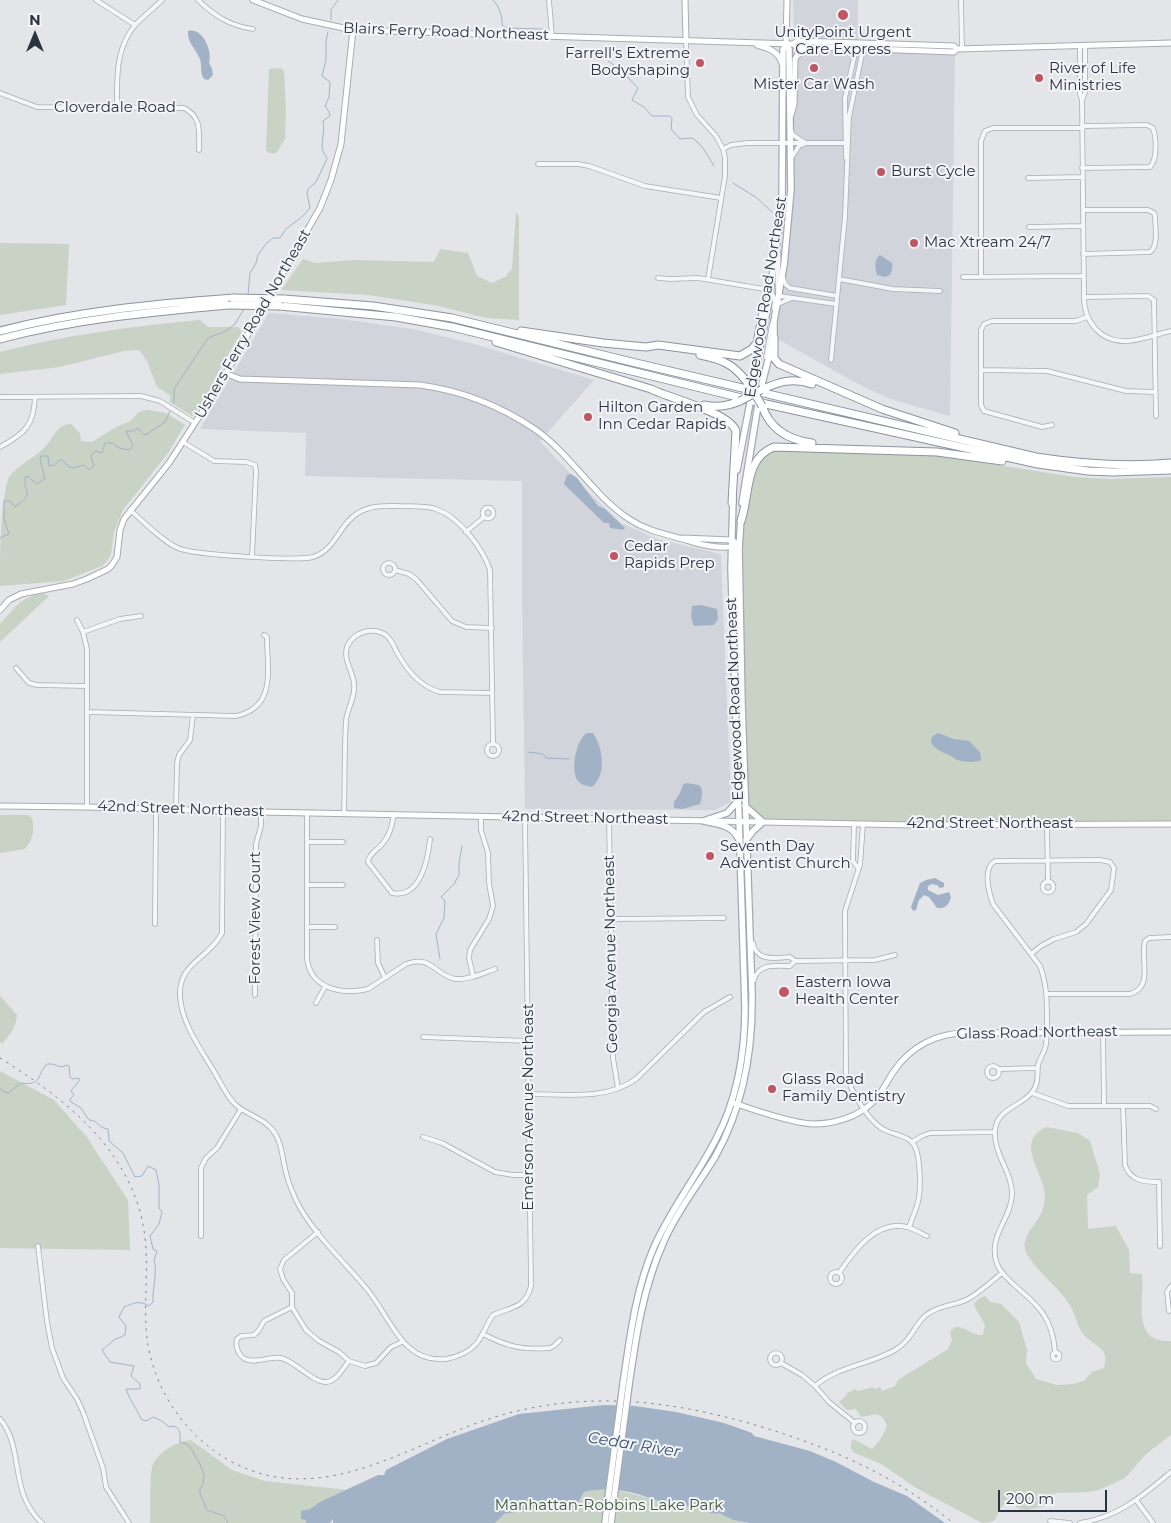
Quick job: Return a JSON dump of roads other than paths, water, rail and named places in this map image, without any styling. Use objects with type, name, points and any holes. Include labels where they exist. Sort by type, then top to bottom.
[{"type":"highway","points":[[0,331],[93,311],[150,304],[232,298],[373,306],[575,340],[646,347],[717,358],[733,366],[743,376],[758,394],[766,416],[775,428],[788,437],[813,443],[885,450]]},
{"type":"highway","points":[[646,347],[658,345],[682,347],[740,356],[752,349],[757,343],[763,312],[768,300]]},
{"type":"highway","points":[[0,339],[94,319],[228,305],[282,302],[421,321],[766,404],[1014,459],[1064,468],[1114,472]]},
{"type":"highway","points":[[452,318],[645,365],[1001,448],[1065,461],[1132,465],[1171,463]]},
{"type":"highway","points":[[421,321],[708,406],[721,406],[740,401],[784,381],[798,380],[846,395]]},
{"type":"highway","points":[[774,337],[774,358],[779,364],[893,414],[1001,448]]},
{"type":"highway","points":[[651,388],[664,396],[718,414],[735,427],[732,503]]},
{"type":"highway","points":[[740,521],[745,508],[751,472],[755,462],[765,450],[774,446],[937,452],[984,457],[1061,471],[1171,470]]},
{"type":"main road","name":"Edgewood Road Northeast","points":[[626,1384],[642,1306],[654,1266],[665,1239],[722,1143],[750,1054],[752,1034],[751,935],[746,840],[739,799],[735,545],[758,394],[768,300],[777,246],[782,197],[783,50],[790,44]]},
{"type":"main road","name":"Edgewood Road Northeast","points":[[626,1384],[634,1312],[647,1264],[665,1223],[716,1139],[735,1103],[745,1031],[740,845],[745,806],[741,630],[735,545],[731,540],[732,503],[738,462],[766,372],[774,337],[774,321],[782,276],[791,189],[790,44]]},
{"type":"main road","points":[[704,821],[727,814],[739,799]]},
{"type":"main road","points":[[745,806],[763,822],[746,840]]},
{"type":"main road","points":[[704,821],[726,826],[732,830],[740,845]]},
{"type":"main road","points":[[689,1198],[687,1194],[692,1180]]},
{"type":"main road","points":[[606,1523],[626,1384]]},
{"type":"main road","points":[[611,1498],[611,1523]]},
{"type":"street","points":[[96,0],[135,25]]},
{"type":"street","points":[[117,107],[118,65],[123,45],[135,25],[162,0]]},
{"type":"street","points":[[198,0],[223,20],[253,29]]},
{"type":"street","name":"Blairs Ferry Road Northeast","points":[[253,0],[302,19],[353,30],[746,42],[790,44],[797,47],[954,52],[959,49],[1171,43]]},
{"type":"street","points":[[550,0],[552,36]]},
{"type":"street","points":[[686,0],[688,97],[696,115],[716,136],[723,149],[726,166],[708,279]]},
{"type":"street","points":[[787,0],[790,44]]},
{"type":"street","points":[[959,49],[961,0]]},
{"type":"street","name":"Ushers Ferry Road Northeast","points":[[0,610],[9,600],[21,594],[74,584],[88,579],[108,569],[117,557],[122,524],[130,510],[169,463],[227,374],[327,192],[341,144],[353,30]]},
{"type":"street","name":"Blairs Ferry Road Northeast","points":[[790,44],[797,41],[954,46],[959,49]]},
{"type":"street","points":[[746,42],[778,54],[782,63],[783,79]]},
{"type":"street","points":[[790,121],[794,104],[795,59],[802,51],[818,47]]},
{"type":"street","points":[[1082,47],[1085,93],[1082,100],[1083,276],[1087,317],[1099,332],[1116,340],[1132,341],[1171,331]]},
{"type":"street","points":[[831,360],[845,217],[845,98],[856,48]]},
{"type":"street","points":[[846,143],[849,117],[863,49]]},
{"type":"street","name":"Cloverdale Road","points":[[0,93],[37,107],[179,107],[189,111],[199,124],[199,150]]},
{"type":"street","points":[[981,277],[981,141],[985,131],[993,128],[1082,128],[1085,126],[1150,126],[1154,130],[1154,160],[1150,167],[1082,168]]},
{"type":"street","points":[[791,131],[793,135],[806,143]]},
{"type":"street","points":[[723,149],[731,145],[748,143],[846,143]]},
{"type":"street","points":[[791,159],[799,146],[806,143]]},
{"type":"street","points":[[538,164],[578,164],[589,166],[645,186],[721,198]]},
{"type":"street","points":[[1028,178],[1082,177]]},
{"type":"street","points":[[1083,210],[1151,211],[1155,216],[1154,248],[1147,254],[1083,254]]},
{"type":"street","points":[[1029,227],[1083,226]]},
{"type":"street","points":[[777,246],[780,263],[777,284],[779,296],[836,304]]},
{"type":"street","points":[[782,276],[786,285],[790,288],[837,296]]},
{"type":"street","points":[[963,277],[1083,276]]},
{"type":"street","points":[[658,278],[693,277],[770,290],[775,300],[765,362],[766,372]]},
{"type":"street","points":[[839,279],[893,290],[940,290]]},
{"type":"street","points":[[1084,297],[1148,296],[1155,302],[1156,416]]},
{"type":"street","points":[[778,304],[792,298]]},
{"type":"street","points":[[1052,425],[1042,427],[984,411],[981,404],[980,333],[984,324],[992,321],[1076,321],[1087,317]]},
{"type":"street","points":[[981,370],[1046,371],[1126,391],[1155,392]]},
{"type":"street","points":[[227,374],[240,379],[415,384],[436,387],[478,399],[507,412],[537,431],[570,461],[610,504],[630,520],[656,532],[695,543],[735,545]]},
{"type":"street","points":[[0,397],[141,396],[168,405],[195,423]]},
{"type":"street","points":[[0,447],[24,432],[33,416],[35,397]]},
{"type":"street","points":[[183,442],[214,460],[255,464],[252,557]]},
{"type":"street","points":[[130,510],[177,548],[195,552],[252,557],[296,558],[310,558],[319,555],[333,543],[344,524],[369,508],[379,506],[435,509],[450,516],[482,552],[490,570],[493,744]]},
{"type":"street","points":[[466,532],[484,517]]},
{"type":"street","points":[[679,538],[731,540]]},
{"type":"street","points":[[395,570],[416,579],[452,621],[466,627],[492,628]]},
{"type":"street","points":[[83,632],[120,619],[141,616]]},
{"type":"street","points":[[77,620],[83,632],[87,649],[87,807]]},
{"type":"street","points":[[344,813],[346,720],[353,698],[354,684],[346,657],[348,646],[358,634],[376,631],[387,636],[405,665],[431,690],[440,692],[492,693]]},
{"type":"street","points":[[87,712],[216,716],[246,714],[259,705],[264,698],[268,684],[267,637],[264,634]]},
{"type":"street","points":[[16,668],[29,683],[37,685],[87,686]]},
{"type":"street","points":[[176,809],[177,763],[179,755],[190,740],[193,715]]},
{"type":"street","name":"42nd Street Northeast","points":[[0,806],[854,824],[1171,824]]},
{"type":"street","points":[[155,924],[156,808]]},
{"type":"street","points":[[223,810],[222,934],[215,944],[187,969],[181,984],[180,999],[197,1042],[231,1100],[241,1109],[263,1120],[276,1135],[280,1143],[293,1193],[307,1218],[374,1297],[402,1342],[391,1347],[371,1366],[357,1365],[349,1361],[339,1352],[312,1335],[306,1330],[292,1307],[292,1293],[281,1274],[281,1264],[289,1255],[318,1232]]},
{"type":"street","name":"Forest View Court","points":[[255,995],[256,844],[261,826],[261,812]]},
{"type":"street","points":[[307,812],[308,966],[312,976],[324,987],[348,990],[368,989],[406,964],[418,960],[453,978],[459,979],[495,969]]},
{"type":"street","points":[[394,814],[389,834],[382,844],[370,855],[368,862],[392,894],[401,895],[408,892],[422,875],[428,856],[430,839]]},
{"type":"street","points":[[473,976],[469,958],[470,950],[489,919],[493,906],[489,883],[488,853],[481,830],[481,816]]},
{"type":"street","name":"Emerson Avenue Northeast","points":[[402,1342],[410,1350],[422,1356],[436,1359],[454,1357],[470,1350],[483,1334],[493,1316],[519,1305],[529,1294],[531,1286],[525,817]]},
{"type":"street","name":"Georgia Avenue Northeast","points":[[609,818],[612,1058],[618,1088]]},
{"type":"street","points":[[854,824],[853,861],[858,868]]},
{"type":"street","points":[[863,824],[862,857],[845,911],[846,1073],[852,1090],[880,1127],[905,1137],[912,1142],[918,1154],[918,1202],[909,1227]]},
{"type":"street","points":[[1047,824],[1048,882]]},
{"type":"street","points":[[307,842],[343,842]]},
{"type":"street","points":[[1031,954],[1041,946],[1054,939],[1076,932],[1086,924],[1110,890],[1114,868],[1110,862],[995,861],[991,863],[988,870],[991,897],[994,904],[1031,954],[1040,966],[1047,994],[1047,1042],[1038,1068],[1037,1084],[1032,1093],[1006,1111],[996,1125],[994,1132],[996,1145],[1011,1183],[1012,1194],[1011,1203],[995,1244],[997,1264],[1002,1273],[1039,1306],[1044,1313],[1052,1333],[1055,1352]]},
{"type":"street","points":[[307,885],[343,885]]},
{"type":"street","points":[[611,920],[724,918]]},
{"type":"street","points":[[307,928],[335,927]]},
{"type":"street","points":[[751,935],[753,947],[762,956],[790,957],[795,961],[845,962],[875,960],[895,955]]},
{"type":"street","points":[[1047,994],[1130,994],[1137,992],[1144,981],[1145,941],[1149,938],[1171,937]]},
{"type":"street","points":[[377,940],[378,963],[385,978]]},
{"type":"street","points":[[752,993],[754,978],[758,971],[769,966],[790,966],[795,961]]},
{"type":"street","points":[[316,1003],[324,987]]},
{"type":"street","points":[[530,1094],[602,1094],[618,1088],[636,1079],[704,1012],[730,997]]},
{"type":"street","points":[[1103,1032],[1104,1106]]},
{"type":"street","name":"Glass Road Northeast","points":[[735,1103],[811,1124],[836,1121],[865,1109],[879,1095],[894,1071],[907,1056],[923,1044],[936,1038],[957,1033],[1171,1032]]},
{"type":"street","points":[[422,1037],[528,1041]]},
{"type":"street","points":[[999,1069],[1038,1068]]},
{"type":"street","points":[[1032,1093],[1068,1106],[1150,1106],[1156,1109]]},
{"type":"street","points":[[1124,1106],[1125,1164],[1127,1171],[1144,1182],[1159,1182],[1160,1246]]},
{"type":"street","points":[[201,1236],[201,1168],[241,1109]]},
{"type":"street","points":[[912,1142],[930,1133],[994,1132]]},
{"type":"street","points":[[423,1137],[442,1143],[495,1172],[529,1175]]},
{"type":"street","points":[[839,1273],[858,1247],[870,1236],[882,1229],[896,1226],[909,1227],[927,1236]]},
{"type":"street","points":[[38,1246],[52,1348],[63,1378],[78,1399],[103,1468],[106,1487],[128,1523]]},
{"type":"street","points":[[815,1386],[825,1377],[838,1371],[887,1355],[898,1349],[913,1334],[924,1317],[935,1310],[967,1299],[1002,1273]]},
{"type":"street","points":[[1169,1311],[1167,1292],[1171,1286]]},
{"type":"street","points":[[292,1307],[264,1321],[259,1330],[254,1334],[241,1336],[237,1339],[238,1351],[243,1358],[249,1360],[282,1358],[326,1382],[334,1379],[349,1361]]},
{"type":"street","points":[[483,1334],[500,1343],[516,1347],[550,1348],[560,1340]]},
{"type":"street","points":[[781,1363],[797,1372],[815,1386],[829,1402],[855,1423]]},
{"type":"street","points":[[0,1419],[12,1440],[21,1490],[28,1505],[42,1523]]},
{"type":"street","points":[[1080,1523],[1106,1518],[1119,1512],[1171,1472]]},
{"type":"street","points":[[1136,1500],[1153,1523]]},
{"type":"street","points":[[1050,1521],[1070,1523]]},
{"type":"water","points":[[188,31],[198,33],[206,41],[213,75],[208,80],[204,79],[200,60],[190,42]]},
{"type":"water","points":[[880,255],[892,263],[890,275],[885,277],[876,273],[876,262]]},
{"type":"water","points":[[571,474],[577,478],[598,506],[605,509],[625,528],[623,530],[610,528],[609,523],[604,523],[564,484],[567,475]]},
{"type":"water","points":[[701,605],[717,609],[718,619],[714,625],[695,626],[693,624],[691,616],[692,606]]},
{"type":"water","points":[[587,733],[593,733],[599,746],[602,761],[600,776],[592,787],[579,782],[574,770],[577,748],[583,736]]},
{"type":"water","points":[[938,733],[954,739],[969,741],[980,752],[981,760],[973,762],[960,761],[939,750],[931,742],[933,736]]},
{"type":"water","points":[[686,783],[701,787],[700,804],[682,809],[674,808],[674,802]]},
{"type":"water","points":[[935,878],[944,883],[944,887],[940,888],[932,884],[928,886],[928,890],[938,895],[949,892],[951,897],[948,904],[942,908],[937,908],[929,897],[924,895],[919,900],[916,910],[913,911],[911,907],[920,883]]},
{"type":"water","name":"Cedar River","points":[[604,1405],[635,1406],[676,1412],[724,1423],[752,1433],[754,1436],[810,1451],[907,1496],[945,1523],[750,1523],[733,1520],[719,1513],[715,1514],[674,1503],[671,1505],[639,1494],[607,1489],[584,1492],[578,1503],[566,1502],[504,1514],[495,1523],[333,1523],[333,1519],[330,1523],[306,1523],[306,1520],[301,1519],[301,1511],[310,1509],[320,1502],[378,1475],[384,1475],[386,1470],[447,1439],[519,1414]]},
{"type":"waterway","points":[[331,20],[331,10],[338,0]]},
{"type":"waterway","points":[[493,0],[500,12],[502,25],[507,28],[542,29]]},
{"type":"waterway","points":[[248,296],[250,273],[258,255],[266,244],[273,238],[280,238],[286,229],[310,208],[308,189],[316,182],[327,159],[322,149],[322,144],[323,121],[330,116],[325,106],[329,97],[330,82],[322,76],[326,60],[328,32]]},
{"type":"waterway","points":[[608,61],[621,70],[638,88],[632,100],[644,107],[652,116],[670,116],[672,118],[671,129],[680,139],[693,138],[703,148],[714,166]]},
{"type":"waterway","points":[[733,183],[757,198],[772,212]]},
{"type":"waterway","points":[[174,403],[174,389],[208,338],[226,331],[235,324],[244,309]]},
{"type":"waterway","points":[[0,538],[9,534],[4,519],[4,501],[10,501],[15,507],[25,499],[27,496],[25,477],[27,476],[37,484],[45,479],[41,456],[48,456],[49,466],[54,465],[61,459],[73,468],[84,465],[89,470],[94,466],[92,454],[96,451],[102,453],[105,443],[112,443],[119,448],[130,450],[133,445],[126,431],[134,431],[138,428],[144,435],[147,434],[165,422],[170,411]]},
{"type":"waterway","points":[[528,752],[543,754],[546,758],[569,759]]},
{"type":"waterway","points":[[440,959],[436,934],[444,918],[445,901],[441,897],[454,884],[459,875],[462,846]]},
{"type":"waterway","points":[[0,1088],[8,1093],[21,1083],[28,1084],[36,1081],[47,1064],[61,1067],[69,1066],[70,1077],[72,1079],[79,1078],[79,1081],[71,1091],[74,1095],[70,1099],[71,1102],[81,1108],[89,1120],[108,1129],[109,1141],[123,1153],[135,1177],[142,1176],[148,1166],[156,1170],[159,1185],[159,1208],[162,1212],[159,1224],[150,1236],[153,1249],[157,1251],[154,1261],[153,1302],[149,1306],[134,1303],[124,1307],[119,1317],[126,1326],[125,1335],[114,1340],[102,1350],[110,1362],[134,1366],[131,1376],[140,1384],[140,1389],[126,1389],[141,1419],[146,1421],[153,1417],[169,1427],[174,1426],[178,1429],[180,1432],[180,1442],[189,1445],[204,1475],[200,1494],[207,1510],[224,1516],[228,1523]]},
{"type":"railway","points":[[0,1058],[42,1086],[81,1119],[99,1137],[127,1178],[142,1218],[146,1249],[146,1327],[154,1369],[162,1389],[185,1424],[200,1440],[236,1464],[271,1476],[306,1479],[341,1474],[376,1464],[479,1422],[513,1412],[576,1402],[638,1402],[700,1411],[731,1418],[788,1435],[839,1454],[886,1477],[931,1506],[953,1523]]},
{"type":"place","name":"UnityPoint Urgent Care Express","points":[[843,15]]},
{"type":"place","name":"Farrell's Extreme Bodyshaping","points":[[700,63]]},
{"type":"place","name":"Mister Car Wash","points":[[814,68]]},
{"type":"place","name":"River of Life Ministries","points":[[1039,78]]},
{"type":"place","name":"Burst Cycle","points":[[881,172]]},
{"type":"place","name":"Mac Xtream 24/7","points":[[914,243]]},
{"type":"place","name":"Hilton Garden Inn Cedar Rapids","points":[[588,417]]},
{"type":"place","name":"Cedar Rapids Prep","points":[[614,556]]},
{"type":"place","name":"Seventh Day Adventist Church","points":[[710,856]]},
{"type":"place","name":"Eastern Iowa Health Center","points":[[784,992]]},
{"type":"place","name":"Glass Road Family Dentistry","points":[[772,1089]]},
{"type":"park label","name":"Manhattan-Robbins Lake Park","points":[[609,1506]]}]
